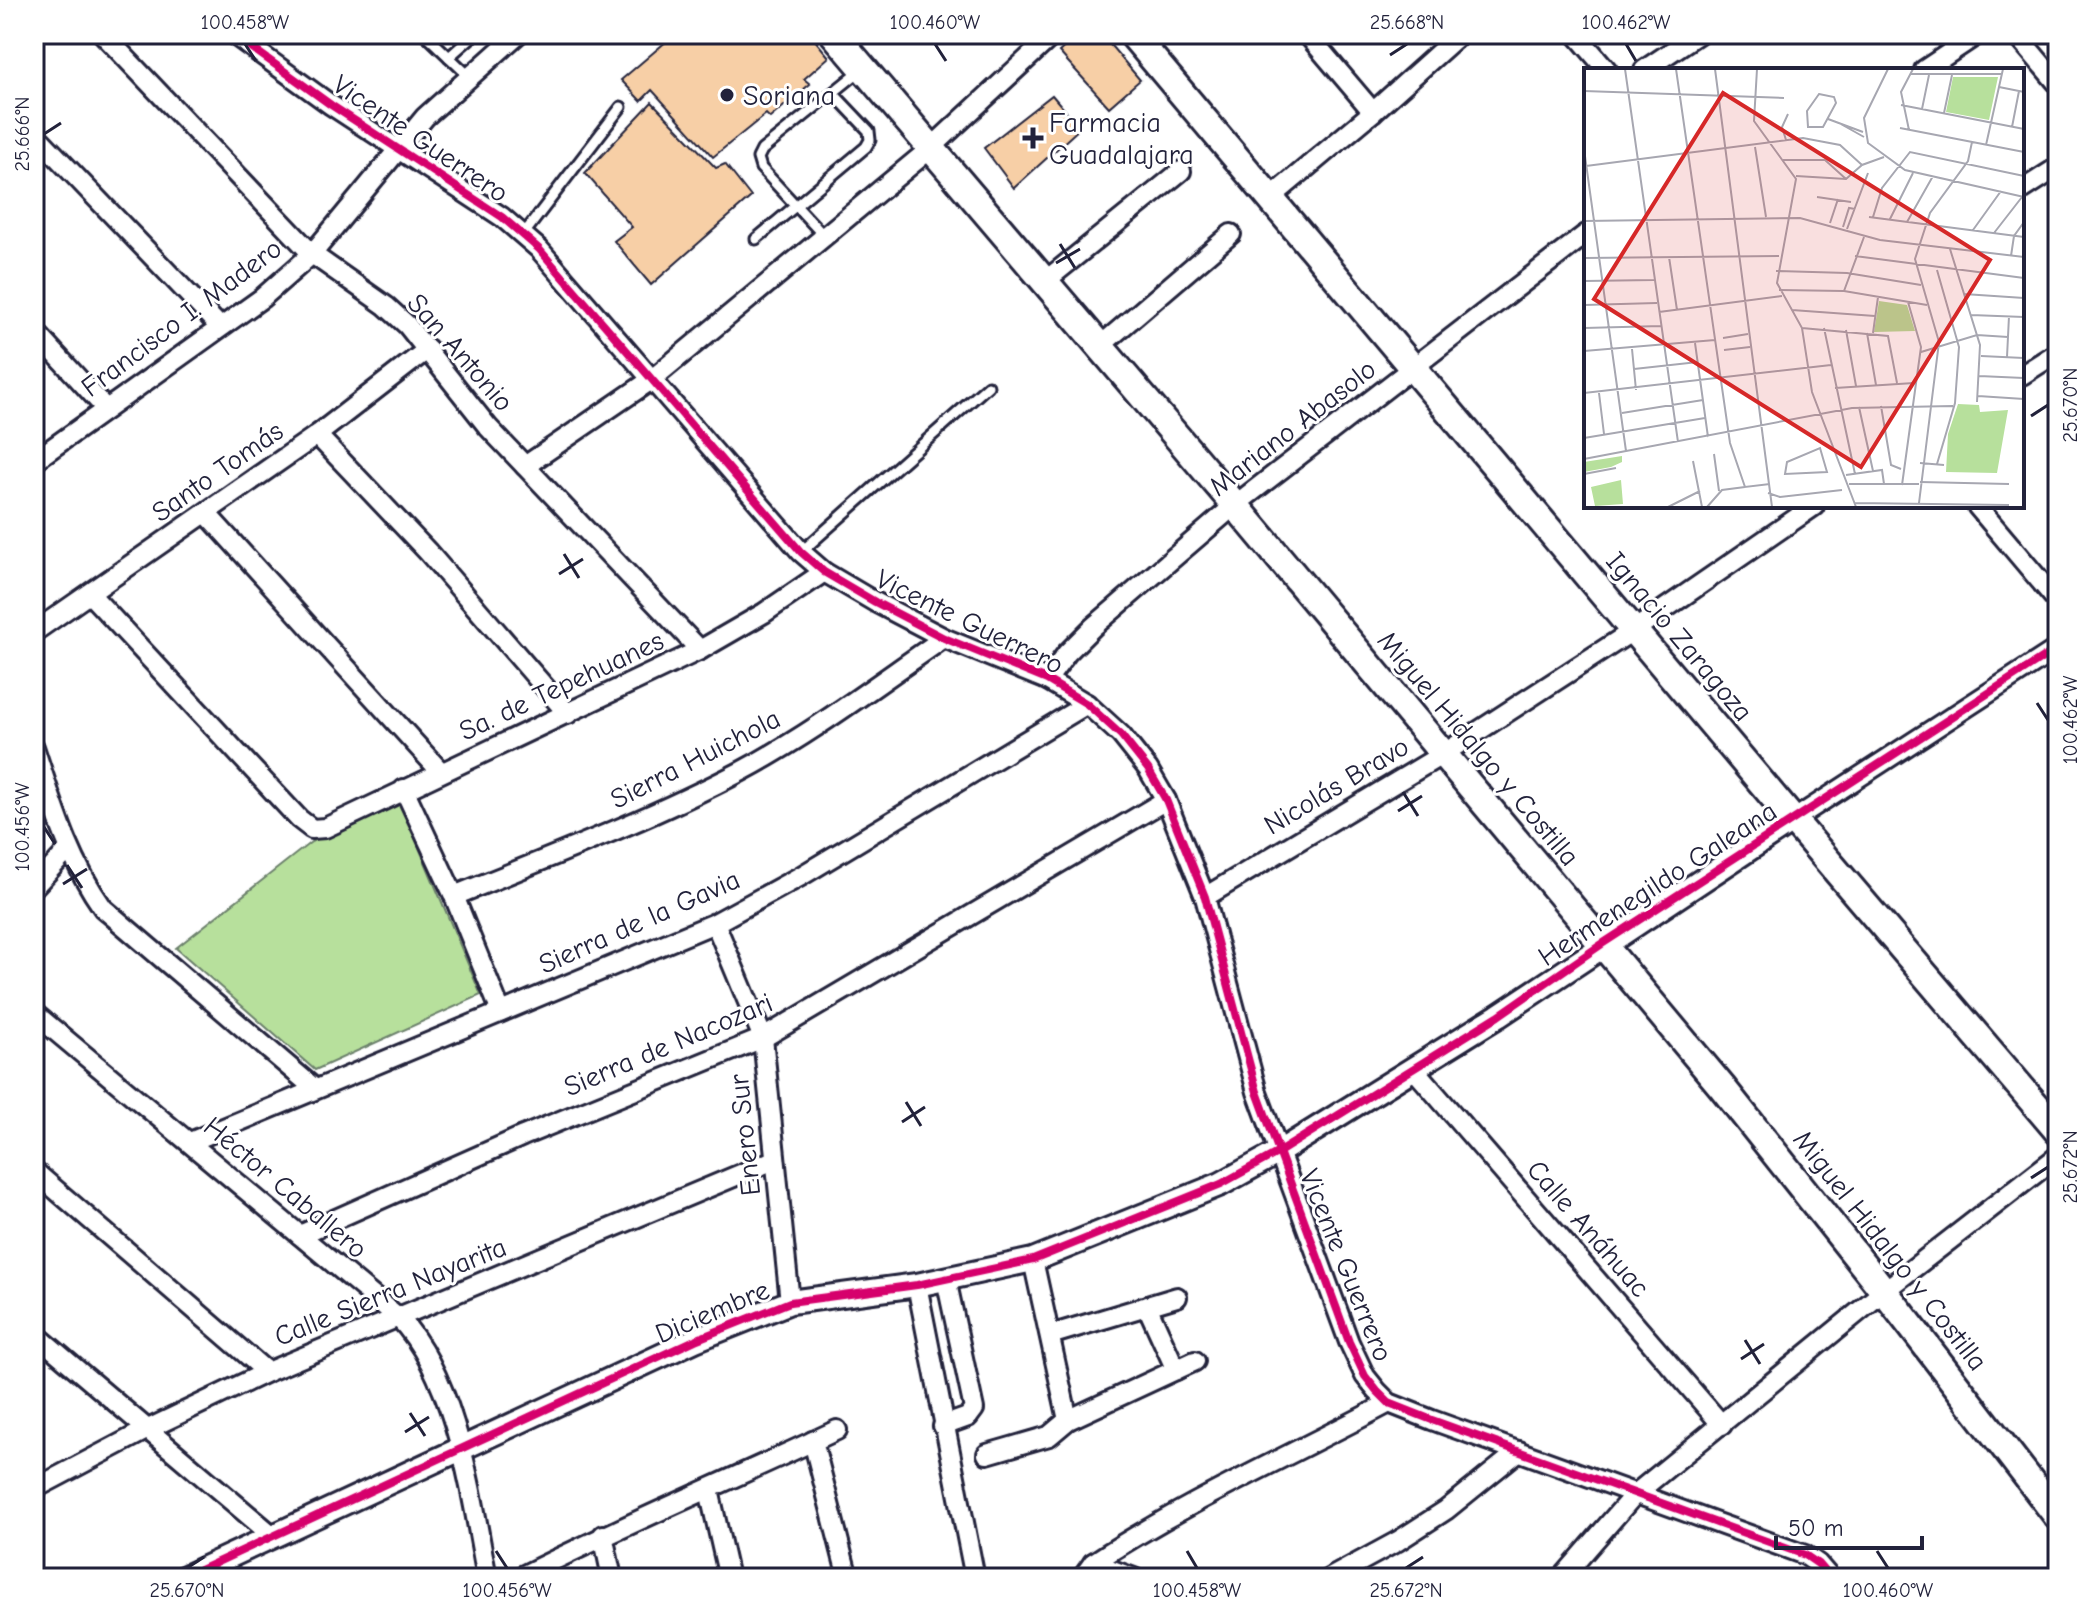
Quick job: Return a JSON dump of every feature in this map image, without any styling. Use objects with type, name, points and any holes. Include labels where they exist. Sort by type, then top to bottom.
[{"type":"main road","name":"Miguel Hidalgo y Costilla","points":[[834,34],[1235,505],[1722,1087],[2058,1517]]},
{"type":"main road","name":"Ignacio Zaragoza","points":[[1132,34],[2058,1131]]},
{"type":"street","name":"San Antonio","points":[[103,34],[312,254],[386,306],[407,325],[466,400],[525,466],[700,650]]},
{"type":"street","name":"Vicente Guerrero","points":[[233,34],[397,149],[502,217],[539,249],[801,552],[824,572],[944,638],[1047,680],[1087,704],[1130,746],[1166,800],[1205,897],[1257,1092],[1349,1342],[1365,1376],[1389,1403],[1805,1555],[1830,1578]]},
{"type":"street","name":"Francisco I. Madero","points":[[34,461],[262,298],[312,254],[425,117],[518,34]]},
{"type":"street","points":[[525,466],[651,380],[930,149],[1054,34]]},
{"type":"street","points":[[1307,34],[1373,112]]},
{"type":"street","points":[[1269,199],[1460,34]]},
{"type":"street","points":[[1576,34],[1605,68]]},
{"type":"street","points":[[1647,68],[1698,34]]},
{"type":"street","points":[[1927,68],[1978,34]]},
{"type":"street","points":[[2016,34],[2058,84]]},
{"type":"street","points":[[34,133],[220,327]]},
{"type":"street","points":[[2024,189],[2058,167]]},
{"type":"street","points":[[1044,282],[1181,171]]},
{"type":"street","points":[[1099,347],[1231,234]]},
{"type":"street","name":"Mariano Abasolo","points":[[1047,680],[1067,653],[1093,627],[1235,505],[1584,236]]},
{"type":"street","points":[[34,330],[106,409]]},
{"type":"street","name":"Santo Tomás","points":[[34,632],[317,435],[428,349]]},
{"type":"street","points":[[2024,374],[2058,352]]},
{"type":"street","points":[[317,435],[428,552],[568,714]]},
{"type":"street","name":"Nicolás Bravo","points":[[1205,897],[1443,754],[1634,630],[1811,508]]},
{"type":"street","points":[[1979,508],[2058,602]]},
{"type":"street","points":[[206,513],[441,772]]},
{"type":"street","name":"Sa. de Tepehuanes","points":[[90,594],[299,819],[312,829],[325,828],[700,650],[764,613],[824,572]]},
{"type":"street","name":"Sierra Huichola","points":[[454,896],[660,812],[741,771],[797,740],[944,638]]},
{"type":"street","name":"Hermenegildo Galeana","points":[[1279,1152],[1498,1016],[1602,944],[2058,648]]},
{"type":"street","name":"Sierra de la Gavia","points":[[190,1142],[715,923],[801,876],[1087,704]]},
{"type":"street","points":[[34,747],[68,850],[103,908],[315,1089]]},
{"type":"street","points":[[404,789],[454,896],[501,1012]]},
{"type":"street","name":"Sierra de Nacozari","points":[[300,1235],[523,1136],[763,1038],[1166,800]]},
{"type":"street","points":[[34,887],[68,850]]},
{"type":"street","name":"Enero Sur","points":[[715,923],[763,1038],[790,1302]]},
{"type":"street","name":"Héctor Caballero","points":[[34,1013],[399,1318],[414,1334],[426,1354],[462,1450],[487,1578]]},
{"type":"street","name":"Calle Anáhuac","points":[[1413,1068],[1722,1425]]},
{"type":"street","name":"Diciembre","points":[[183,1578],[695,1340],[790,1302],[917,1285],[1033,1260],[1185,1200],[1279,1152]]},
{"type":"street","points":[[1572,1575],[1634,1495],[1884,1291],[2058,1156]]},
{"type":"street","name":"Calle Sierra Nayarita","points":[[34,1489],[146,1430],[267,1372],[774,1160]]},
{"type":"street","points":[[34,1171],[267,1372]]},
{"type":"street","points":[[1033,1260],[1068,1420]]},
{"type":"street","points":[[943,1426],[968,1417],[974,1409],[946,1279]]},
{"type":"street","points":[[917,1285],[975,1578]]},
{"type":"street","points":[[1050,1335],[1177,1297]]},
{"type":"street","points":[[1147,1306],[1176,1370]]},
{"type":"street","points":[[34,1333],[273,1536]]},
{"type":"street","points":[[987,1454],[1049,1436],[1068,1420],[1195,1361]]},
{"type":"street","points":[[1088,1571],[1196,1501],[1389,1403]]},
{"type":"street","points":[[518,1578],[603,1535],[837,1430]]},
{"type":"street","points":[[813,1441],[848,1578]]},
{"type":"street","points":[[1330,1578],[1398,1541],[1446,1510],[1519,1451]]},
{"type":"street","points":[[709,1490],[729,1578]]},
{"type":"street","points":[[603,1535],[612,1578]]},
{"type":"street","points":[[1088,1571],[1134,1578]]},
{"type":"lane","points":[[425,34],[470,77]]},
{"type":"lane","points":[[449,57],[475,34]]},
{"type":"lane","points":[[825,237],[761,168],[758,158],[762,150],[863,68]]},
{"type":"lane","points":[[756,239],[866,147],[870,140],[869,131],[833,93]]},
{"type":"lane","points":[[523,235],[621,107]]},
{"type":"lane","points":[[801,552],[988,386]]},
{"type":"green space","points":[[399,800],[481,995],[315,1070],[176,948],[311,842]]},
{"type":"building","name":"Soriana","points":[[675,34],[810,34],[829,57],[804,79],[810,84],[770,118],[766,114],[713,157],[652,90],[641,101],[621,80]]},
{"type":"building","points":[[1079,34],[1101,34],[1140,80],[1109,107],[1059,52]]},
{"type":"building","name":"Farmacia Guadalajara","points":[[1052,95],[1080,128],[1014,188],[984,148]]},
{"type":"building","points":[[652,102],[716,168],[725,164],[751,197],[651,285],[614,241],[632,227],[585,173]]},
{"type":"cycle path","points":[[233,34],[331,105],[502,217],[539,249],[801,552],[824,572],[944,638],[1047,680],[1087,704],[1121,735],[1148,769],[1166,800],[1205,897],[1257,1092],[1349,1342],[1365,1376],[1389,1403],[1805,1555],[1830,1578]]},
{"type":"cycle path","points":[[183,1578],[695,1340],[790,1302],[917,1285],[1033,1260],[1221,1184],[1279,1152],[1498,1016],[1602,944],[2058,648]]},
{"type":"place","name":"Soriana","points":[[727,95]]},
{"type":"place","name":"Farmacia Guadalajara","points":[[1033,138]]}]
